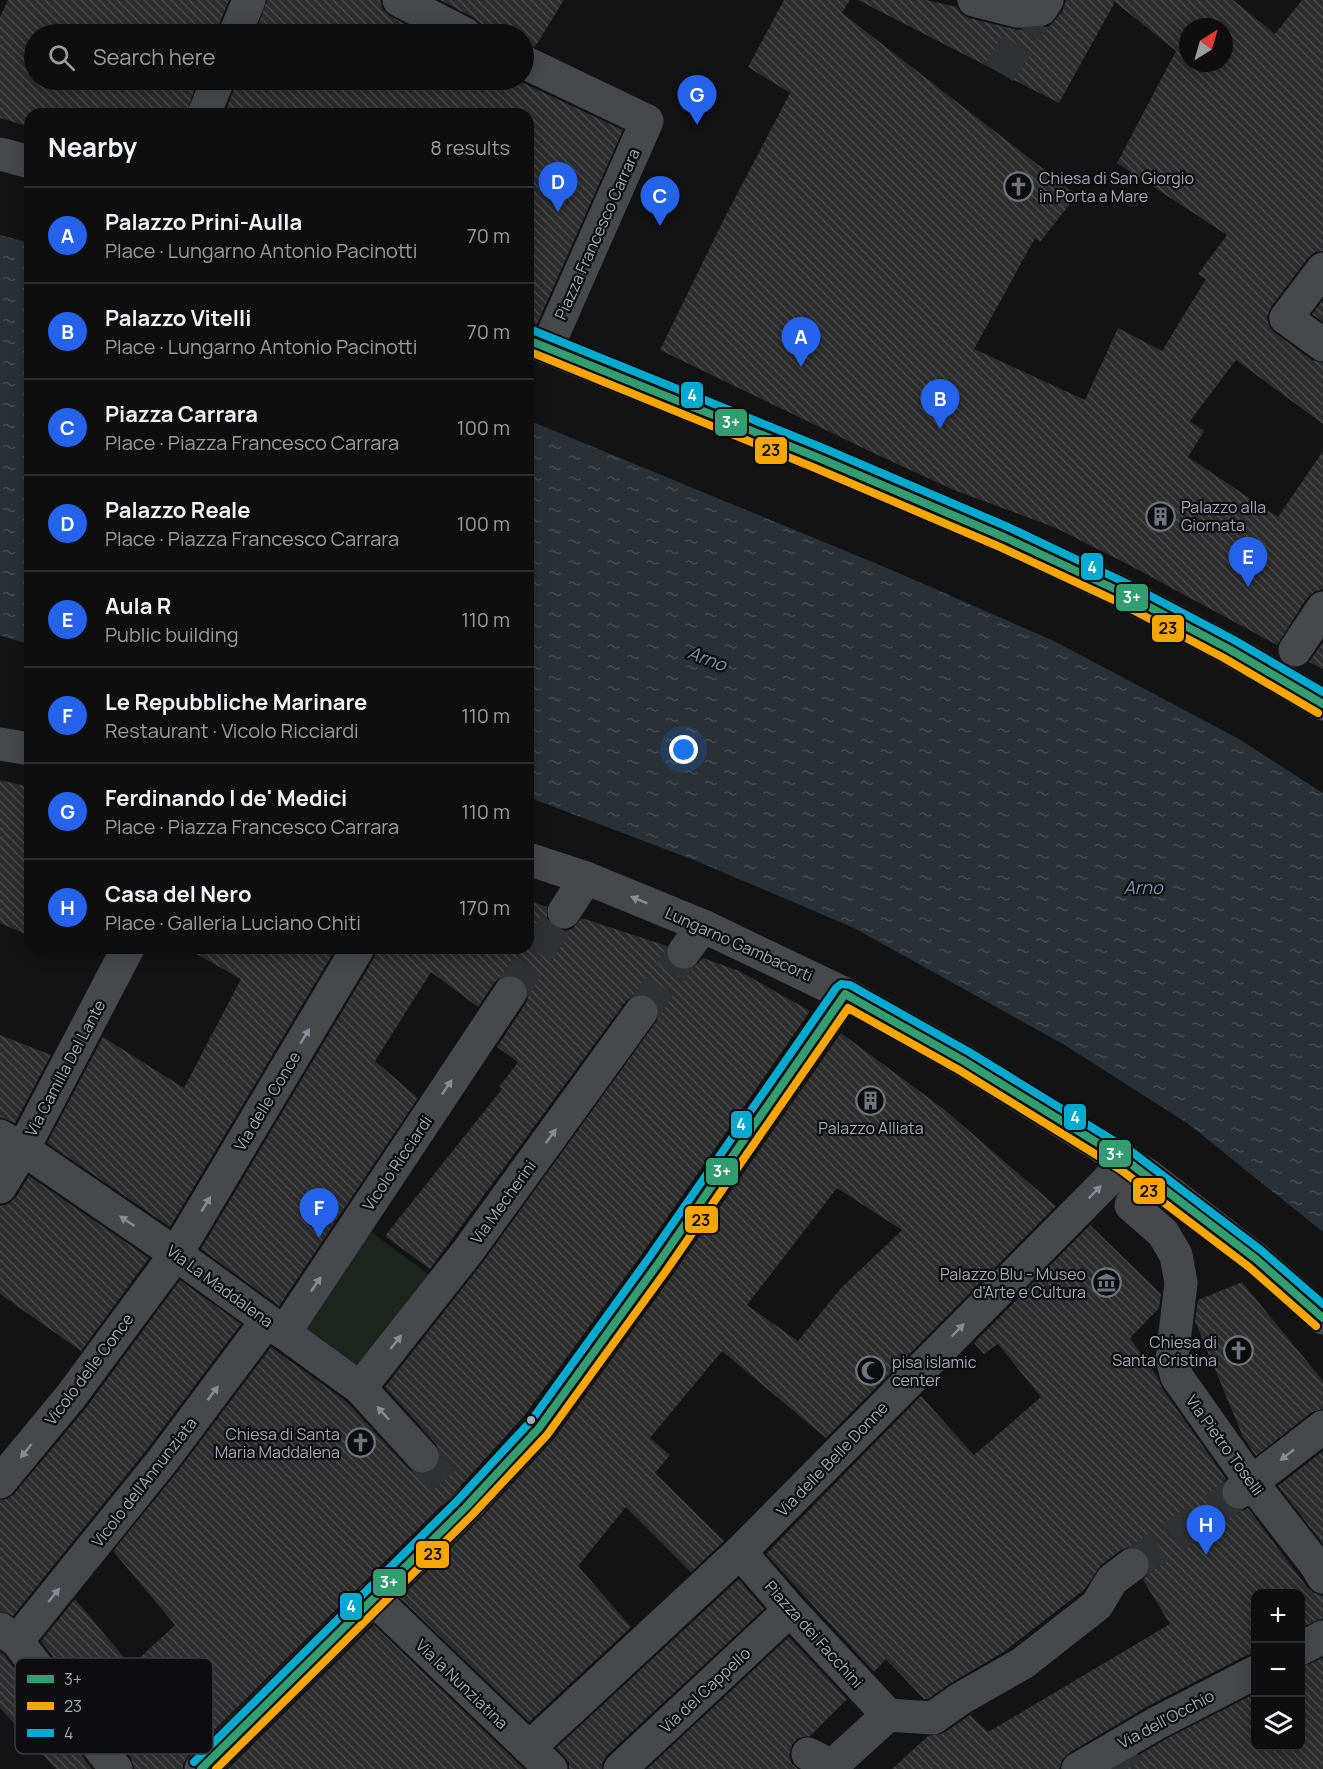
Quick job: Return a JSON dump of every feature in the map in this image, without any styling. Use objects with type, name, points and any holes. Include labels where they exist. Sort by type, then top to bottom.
[{"type":"street","points":[[239,24],[249,0]]},
{"type":"street","points":[[399,0],[446,24]]},
{"type":"street","points":[[974,0],[1017,11],[1041,10]]},
{"type":"street","name":"Piazza Francesco Carrara","points":[[534,67],[647,121],[538,344]]},
{"type":"street","points":[[206,108],[214,90]]},
{"type":"street","points":[[0,154],[24,160]]},
{"type":"street","points":[[1323,269],[1286,318],[1323,345]]},
{"type":"street","points":[[538,344],[819,458],[1004,537],[1119,591],[1230,649],[1323,704]]},
{"type":"street","points":[[1278,678],[1323,608]]},
{"type":"street","points":[[0,744],[24,748]]},
{"type":"street","name":"Lungarno Gambacorti","points":[[534,861],[586,878],[703,926],[845,994],[964,1060],[1138,1168],[1256,1259],[1323,1318]]},
{"type":"street","points":[[564,912],[586,878]]},
{"type":"street","points":[[684,952],[703,926]]},
{"type":"street","name":"Via Camilla Del Lante","points":[[0,1187],[11,1143],[124,954]]},
{"type":"street","name":"Via delle Conce","points":[[176,1254],[354,954]]},
{"type":"street","name":"Vicolo Ricciardi","points":[[276,1327],[510,993]]},
{"type":"street","points":[[201,1769],[373,1598],[461,1501],[539,1428],[657,1265],[845,994]]},
{"type":"street","name":"Via Mecherini","points":[[360,1388],[468,1251],[641,1012]]},
{"type":"street","name":"Via La Maddalena","points":[[11,1143],[176,1254],[360,1388],[422,1456]]},
{"type":"street","name":"Via Pietro Toselli","points":[[1138,1168],[1131,1205],[1163,1233],[1176,1255],[1181,1283],[1172,1359],[1177,1377],[1246,1487],[1316,1565],[1323,1577]]},
{"type":"street","name":"Via delle Belle Donne","points":[[540,1759],[740,1552],[1138,1168]]},
{"type":"street","name":"Vicolo delle Conce","points":[[0,1482],[71,1396],[176,1254]]},
{"type":"street","name":"Vicolo dell'Annunziata","points":[[8,1635],[163,1460],[276,1327]]},
{"type":"street","points":[[1246,1487],[1323,1427]]},
{"type":"street","name":"Piazza dei Facchini","points":[[740,1552],[790,1610],[888,1715]]},
{"type":"street","points":[[801,1762],[832,1766],[888,1715],[933,1718],[960,1699],[1023,1663],[1097,1605],[1112,1580],[1132,1565]]},
{"type":"street","name":"Via la Nunziatina","points":[[373,1598],[540,1759]]},
{"type":"street","name":"Via del Cappello","points":[[620,1769],[790,1610]]},
{"type":"street","points":[[8,1635],[27,1658]]},
{"type":"street","points":[[1305,1646],[1323,1637]]},
{"type":"street","name":"Via dell'Occhio","points":[[1078,1769],[1119,1754],[1157,1723],[1251,1675]]},
{"type":"street","points":[[104,1754],[116,1769]]},
{"type":"shaded area","points":[[370,1231],[435,1279],[362,1372],[303,1329]]},
{"type":"water","points":[[0,235],[24,241],[24,642],[0,636]]},
{"type":"water","name":"Arno","points":[[534,422],[894,571],[1054,641],[1239,739],[1323,793],[1323,1232],[1187,1123],[1063,1044],[854,928],[699,862],[534,799]]},
{"type":"building","points":[[8,0],[229,0],[219,24],[24,24],[24,90],[194,90],[188,108],[24,108],[24,125],[0,118],[0,17]]},
{"type":"building","points":[[267,0],[380,0],[383,10],[406,24],[259,24]]},
{"type":"building","points":[[440,0],[564,0],[535,47],[534,24],[481,24]]},
{"type":"building","points":[[784,0],[850,0],[842,13],[1077,195],[1040,242],[1035,238],[974,349],[1085,400],[1118,328],[1162,351],[1206,279],[1198,274],[1227,235],[1117,163],[1176,51],[1115,2],[1059,103],[858,0],[926,0],[957,7],[961,14],[969,18],[1018,30],[1051,25],[1063,10],[1066,0],[1233,0],[1275,34],[1302,0],[1323,0],[1323,251],[1315,252],[1308,258],[1271,307],[1267,317],[1269,326],[1275,333],[1312,360],[1323,363],[1323,424],[1236,360],[1190,421],[1204,431],[1188,457],[1278,517],[1323,451],[1323,589],[1307,598],[1277,645],[1056,528],[954,490],[660,350],[724,219],[790,93],[748,67]]},
{"type":"building","points":[[534,88],[623,130],[537,324],[534,323],[534,108],[226,108],[234,90],[534,90]]},
{"type":"building","points":[[1323,300],[1323,322],[1312,314]]},
{"type":"building","points":[[1323,642],[1323,669],[1309,662]]},
{"type":"building","points":[[0,780],[24,786],[24,933],[0,923]]},
{"type":"building","points":[[534,902],[547,907],[547,920],[554,928],[564,931],[572,929],[582,918],[667,946],[667,959],[673,967],[683,971],[691,969],[703,958],[739,971],[810,1011],[642,1254],[524,1416],[453,1494],[213,1731],[213,1658],[140,1658],[175,1625],[113,1551],[178,1471],[271,1347],[347,1402],[409,1469],[417,1474],[425,1474],[435,1469],[440,1462],[440,1453],[436,1444],[385,1387],[483,1262],[656,1022],[660,1013],[658,1005],[651,997],[642,993],[626,1001],[430,1269],[385,1236],[502,1089],[499,1087],[518,1062],[497,1047],[526,1003],[529,994],[526,984],[520,977],[511,974],[502,976],[494,983],[478,1007],[431,972],[375,1061],[418,1098],[279,1306],[201,1249],[375,954],[534,954]]},
{"type":"building","points":[[197,954],[332,954],[170,1227],[47,1143],[103,1037],[184,1088],[241,979]]},
{"type":"building","points":[[841,1033],[945,1110],[1056,1206],[826,1438],[722,1351],[650,1438],[670,1455],[655,1473],[724,1541],[691,1572],[626,1507],[578,1566],[631,1627],[529,1722],[400,1598],[479,1520],[554,1439],[672,1276]],"holes":[[[837,1188],[902,1230],[841,1288],[798,1341],[747,1305]]]},
{"type":"building","points":[[0,1035],[51,1055],[15,1123],[0,1117]]},
{"type":"building","points":[[29,1176],[149,1258],[81,1351],[0,1294],[0,1206],[8,1204],[16,1197]]},
{"type":"building","points":[[1090,1225],[1161,1294],[1159,1308],[1130,1338],[1226,1479],[1221,1485],[1220,1494],[1224,1503],[1232,1509],[1241,1511],[1248,1508],[1307,1587],[1323,1596],[1323,1618],[1305,1626],[1305,1589],[1251,1589],[1251,1654],[1148,1706],[1069,1753],[1062,1760],[1059,1769],[892,1769],[928,1736],[944,1733],[970,1715],[988,1732],[1170,1624],[1143,1580],[1149,1572],[1150,1562],[1147,1554],[1139,1548],[1129,1547],[1121,1550],[1101,1565],[1085,1589],[1002,1653],[928,1699],[924,1699],[886,1659],[874,1672],[766,1554],[921,1396],[974,1455],[1041,1397],[998,1344],[984,1354],[974,1343]]},
{"type":"building","points":[[180,1280],[241,1324],[148,1448],[13,1616],[0,1611],[0,1500],[7,1499],[14,1494],[86,1408]]},
{"type":"building","name":"Chiesa di Santa Cristina","points":[[1242,1282],[1323,1381],[1323,1409],[1312,1412],[1256,1456],[1243,1437],[1195,1321],[1198,1300]]},
{"type":"building","points":[[1323,1451],[1323,1544],[1278,1486]]},
{"type":"building","points":[[739,1579],[764,1609],[607,1755],[602,1763],[602,1769],[569,1769],[569,1763],[556,1748]]},
{"type":"building","points":[[75,1599],[124,1658],[54,1658],[41,1641]]},
{"type":"building","points":[[374,1625],[516,1761],[524,1769],[228,1769]]},
{"type":"building","points":[[789,1637],[847,1699],[810,1736],[798,1738],[792,1745],[789,1756],[792,1764],[798,1769],[647,1769]]},
{"type":"building","points":[[0,1652],[15,1669],[15,1724],[0,1708]]},
{"type":"building","points":[[1323,1658],[1323,1769],[1115,1769],[1166,1739],[1251,1696],[1251,1751],[1305,1751],[1305,1666]]},
{"type":"building","points":[[42,1754],[80,1754],[92,1769],[56,1769]]},
{"type":"building","points":[[128,1754],[190,1754],[183,1764],[183,1769],[134,1769]]},
{"type":"tunnel","points":[[999,72],[1034,19]]},
{"type":"tunnel","points":[[510,993],[564,912]]},
{"type":"tunnel","points":[[641,1012],[684,952]]},
{"type":"tunnel","points":[[422,1456],[455,1495]]},
{"type":"tunnel","points":[[1132,1565],[1239,1492]]},
{"type":"tunnel","points":[[1122,1761],[1126,1769]]},
{"type":"transit line","name":"4","points":[[534,331],[823,448],[1008,527],[1124,582],[1234,640],[1323,692]]},
{"type":"transit line","name":"3+","points":[[534,342],[819,458],[1004,537],[1119,591],[1229,649],[1323,704]]},
{"type":"transit line","name":"23","points":[[534,353],[815,468],[1000,547],[1114,600],[1224,658],[1318,713]]},
{"type":"transit line","name":"4","points":[[213,1743],[458,1500],[531,1421],[841,984],[850,985],[969,1052],[1132,1152],[1262,1251],[1323,1304]]},
{"type":"transit line","name":"3+","points":[[201,1769],[466,1507],[539,1428],[657,1265],[845,994],[964,1061],[1127,1161],[1256,1259],[1323,1318]]},
{"type":"transit line","name":"23","points":[[216,1769],[473,1514],[547,1435],[666,1271],[848,1008],[959,1070],[1121,1170],[1249,1267],[1316,1326]]},
{"type":"transit line","name":"4","points":[[194,1762],[202,1754]]},
{"type":"place","name":"Ferdinando I de' Medici","points":[[697,125]]},
{"type":"place","name":"Chiesa di San Giorgio in Porta a Mare","points":[[1018,187]]},
{"type":"place","name":"Palazzo Reale","points":[[558,212]]},
{"type":"place","name":"Piazza Carrara","points":[[660,226]]},
{"type":"place","name":"Palazzo Prini-Aulla","points":[[801,367]]},
{"type":"place","name":"Palazzo Vitelli","points":[[940,429]]},
{"type":"place","name":"Palazzo alla Giornata","points":[[1160,516]]},
{"type":"place","name":"Aula R","points":[[1248,587]]},
{"type":"place","name":"Palazzo Alliata","points":[[871,1100]]},
{"type":"place","name":"Le Repubbliche Marinare","points":[[319,1238]]},
{"type":"place","name":"Palazzo Blu - Museo d'Arte e Cultura","points":[[1107,1283]]},
{"type":"place","name":"Chiesa di Santa Cristina","points":[[1238,1351]]},
{"type":"place","name":"pisa islamic center","points":[[871,1371]]},
{"type":"place","name":"Chiesa di Santa Maria Maddalena","points":[[361,1443]]},
{"type":"place","name":"Casa del Nero","points":[[1206,1555]]}]
